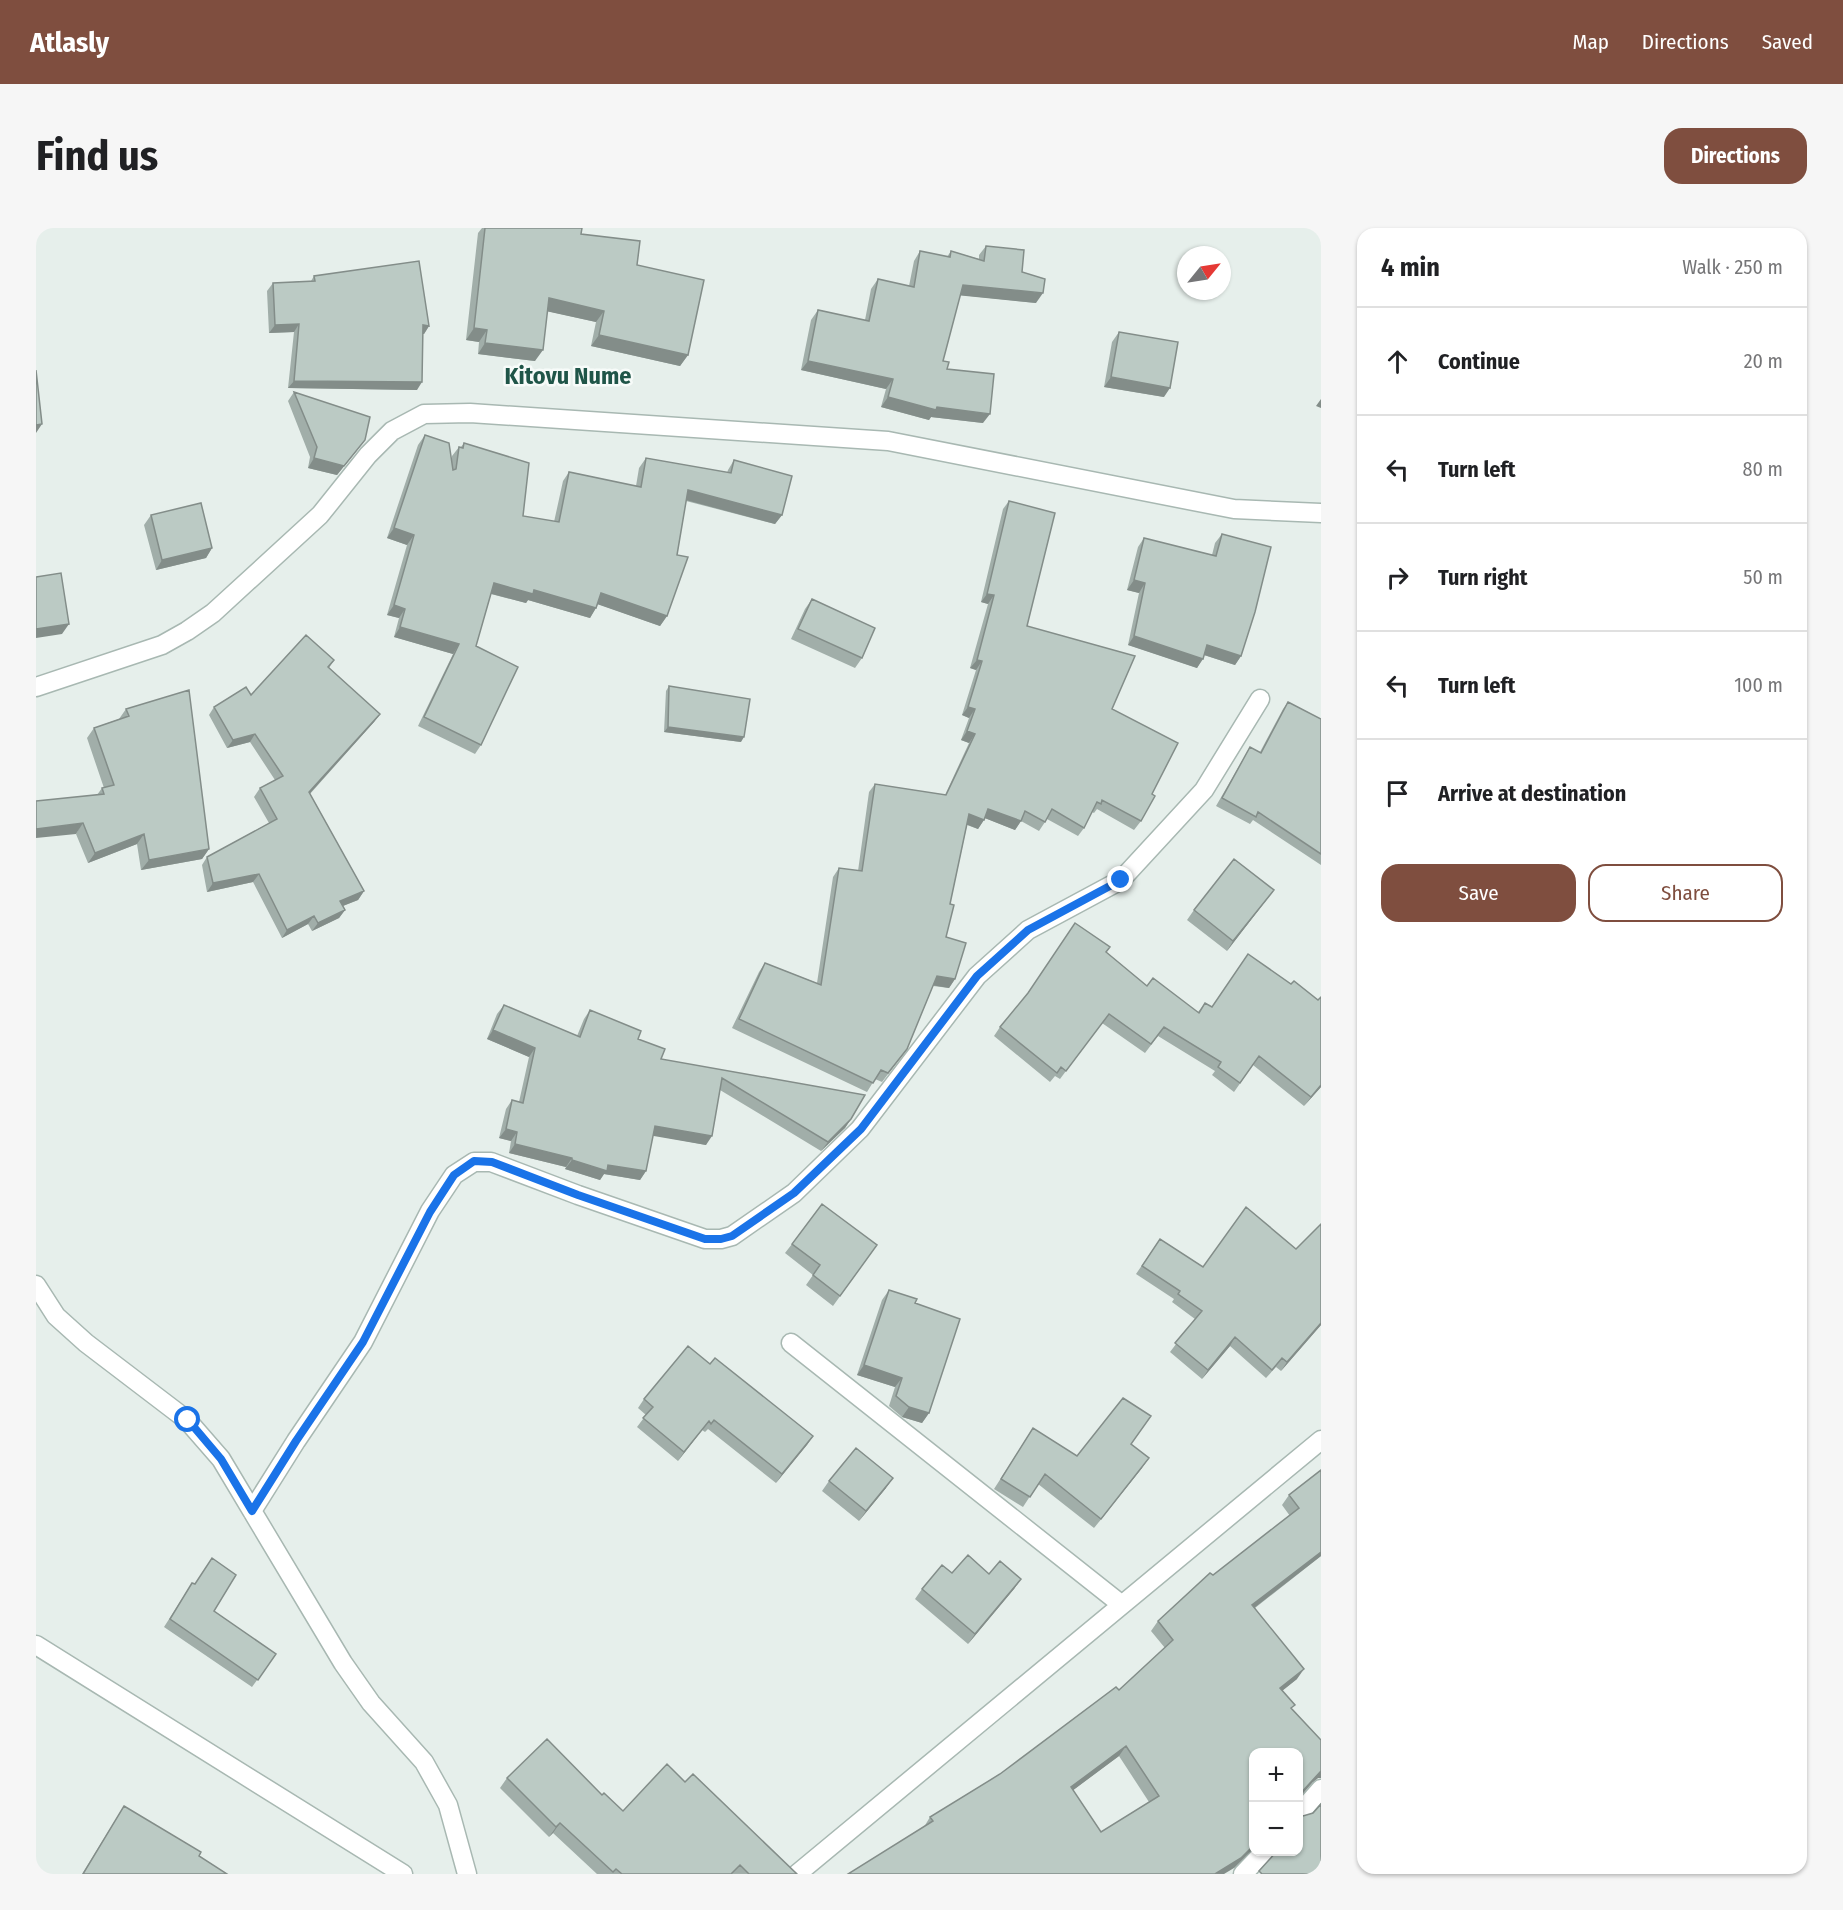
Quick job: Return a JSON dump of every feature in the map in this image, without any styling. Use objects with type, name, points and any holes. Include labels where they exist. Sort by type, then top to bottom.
[{"type":"street","points":[[36,687],[162,645],[213,613],[321,515],[368,455],[392,431],[424,414],[470,412],[888,441],[1234,509],[1321,513]]},
{"type":"street","points":[[252,1511],[363,1342],[430,1212],[454,1175],[474,1161],[492,1162],[705,1239],[732,1236],[794,1193],[861,1129],[977,976],[1028,930],[1121,880],[1204,790],[1260,699]]},
{"type":"street","points":[[36,1285],[56,1316],[86,1343],[188,1420],[221,1459],[343,1663],[371,1703],[424,1762],[448,1804],[467,1874]]},
{"type":"street","points":[[791,1343],[1122,1605]]},
{"type":"street","points":[[798,1874],[1321,1440]]},
{"type":"street","points":[[36,1645],[403,1874]]},
{"type":"street","points":[[1303,1810],[1321,1789]]},
{"type":"street","points":[[1243,1874],[1259,1856]]},
{"type":"building","points":[[485,228],[582,228],[581,234],[640,241],[637,265],[704,280],[688,355],[599,335],[604,311],[549,298],[543,350],[485,343],[487,330],[474,328]]},
{"type":"building","points":[[986,246],[1024,250],[1022,272],[1045,279],[1043,293],[963,285],[943,361],[949,362],[947,369],[994,374],[990,414],[937,407],[936,410],[888,397],[893,379],[808,361],[818,310],[869,321],[878,279],[914,287],[920,251],[950,257],[951,251],[984,261]]},
{"type":"building","points":[[419,261],[429,326],[423,325],[422,382],[294,381],[299,324],[275,325],[273,283],[315,281],[314,276]]},
{"type":"building","points":[[1119,332],[1178,342],[1170,388],[1111,377]]},
{"type":"building","points":[[36,370],[42,424],[36,425]]},
{"type":"building","points":[[294,392],[370,417],[365,440],[344,466],[314,458],[317,447]]},
{"type":"building","points":[[425,435],[449,443],[453,470],[456,469],[459,447],[463,448],[464,443],[529,463],[523,516],[559,522],[569,472],[641,487],[646,458],[731,473],[734,460],[792,476],[782,515],[688,490],[677,555],[688,557],[667,616],[601,593],[596,608],[534,590],[533,594],[494,583],[476,646],[518,667],[481,745],[424,717],[459,644],[400,627],[405,609],[394,605],[414,535],[394,528]]},
{"type":"building","points":[[1009,501],[1055,513],[1027,626],[1135,656],[1112,709],[1178,743],[1152,794],[1155,796],[1141,821],[1102,800],[1101,804],[1097,802],[1084,828],[1052,809],[1045,822],[1025,811],[1021,821],[988,809],[984,820],[969,814],[950,904],[954,905],[946,937],[966,943],[955,979],[937,976],[907,1049],[888,1073],[881,1070],[873,1083],[739,1019],[765,963],[821,985],[839,868],[862,871],[875,784],[946,795],[975,734],[967,731],[975,709],[968,707],[982,661],[977,660],[994,595],[987,594]]},
{"type":"building","points":[[201,503],[212,548],[162,560],[151,515]]},
{"type":"building","points":[[1222,534],[1271,547],[1255,612],[1241,656],[1207,645],[1203,659],[1134,636],[1145,583],[1134,580],[1144,538],[1216,556]]},
{"type":"building","points":[[61,573],[69,624],[36,629],[36,577]]},
{"type":"building","points":[[812,599],[875,628],[862,658],[798,629]]},
{"type":"building","points":[[306,635],[334,660],[328,667],[380,714],[309,792],[364,891],[340,901],[345,910],[318,923],[314,916],[287,930],[259,874],[213,883],[207,857],[277,819],[260,788],[283,776],[255,734],[233,740],[214,707],[246,687],[251,695]]},
{"type":"building","points":[[669,686],[750,699],[744,737],[668,727]]},
{"type":"building","points":[[189,690],[209,849],[149,860],[144,834],[95,853],[83,823],[36,829],[36,801],[104,794],[102,788],[114,785],[94,728],[129,716],[126,709]]},
{"type":"building","points":[[1288,702],[1321,719],[1321,854],[1258,812],[1256,817],[1222,798],[1250,747],[1261,753]]},
{"type":"building","points":[[1234,859],[1274,890],[1233,941],[1194,910]]},
{"type":"building","points":[[1075,923],[1110,947],[1106,952],[1147,986],[1153,978],[1199,1013],[1205,1003],[1212,1007],[1248,954],[1291,984],[1294,981],[1318,1000],[1321,997],[1321,1085],[1311,1097],[1259,1056],[1240,1083],[1218,1067],[1221,1062],[1164,1027],[1151,1044],[1109,1014],[1066,1071],[1061,1067],[1057,1073],[1000,1027],[1028,993]]},
{"type":"building","points":[[504,1005],[580,1037],[590,1010],[641,1031],[638,1039],[665,1049],[661,1059],[865,1095],[851,1119],[828,1142],[722,1078],[712,1136],[655,1126],[646,1171],[608,1165],[607,1171],[572,1160],[572,1158],[515,1144],[517,1132],[506,1129],[512,1100],[523,1103],[535,1048],[493,1030]]},
{"type":"building","points":[[822,1204],[877,1245],[840,1296],[813,1275],[820,1265],[792,1244]]},
{"type":"building","points":[[1246,1207],[1296,1249],[1321,1224],[1321,1323],[1287,1362],[1282,1358],[1272,1370],[1235,1337],[1208,1370],[1175,1343],[1202,1311],[1178,1294],[1180,1291],[1142,1266],[1160,1239],[1203,1267]]},
{"type":"building","points":[[889,1290],[917,1299],[915,1303],[960,1319],[929,1413],[909,1407],[896,1396],[902,1378],[864,1365]]},
{"type":"building","points":[[688,1346],[710,1364],[715,1358],[813,1436],[782,1474],[714,1420],[711,1424],[709,1421],[684,1452],[643,1418],[653,1407],[644,1399]]},
{"type":"building","points":[[1123,1398],[1151,1416],[1131,1444],[1149,1458],[1101,1519],[1045,1474],[1030,1497],[1001,1479],[1033,1428],[1077,1456]]},
{"type":"building","points":[[856,1448],[893,1478],[866,1511],[829,1481]]},
{"type":"building","points":[[1321,1470],[1321,1552],[1252,1605],[1304,1669],[1280,1688],[1295,1705],[1291,1708],[1321,1740],[1321,1771],[1303,1791],[1303,1748],[1249,1748],[1249,1850],[1241,1858],[1215,1874],[848,1874],[933,1821],[930,1817],[1000,1774],[1116,1687],[1119,1690],[1173,1640],[1158,1621],[1210,1573],[1213,1575],[1299,1508],[1289,1495]],"holes":[[[1126,1746],[1159,1796],[1101,1832],[1071,1787]]]},
{"type":"building","points":[[968,1555],[989,1574],[1000,1561],[1021,1579],[975,1634],[922,1589],[942,1565],[952,1573]]},
{"type":"building","points":[[212,1558],[236,1575],[214,1611],[276,1654],[258,1680],[170,1619],[192,1583],[195,1584]]},
{"type":"building","points":[[547,1739],[602,1795],[604,1793],[623,1811],[667,1764],[685,1782],[693,1774],[797,1874],[749,1874],[740,1865],[731,1874],[622,1874],[616,1869],[613,1872],[560,1823],[556,1827],[507,1778]]},
{"type":"building","points":[[1321,1804],[1321,1874],[1262,1874],[1259,1871],[1272,1856],[1303,1856],[1303,1816],[1313,1813]]},
{"type":"building","points":[[124,1806],[201,1852],[199,1856],[227,1874],[83,1874]]},
{"type":"district","name":"Kitovu Nume","points":[[568,376]]},
{"type":"route","points":[[188,1420],[221,1459],[252,1511],[363,1342],[430,1212],[454,1175],[474,1161],[492,1162],[705,1239],[732,1236],[794,1193],[861,1129],[977,976],[1028,930],[1121,880]]}]
